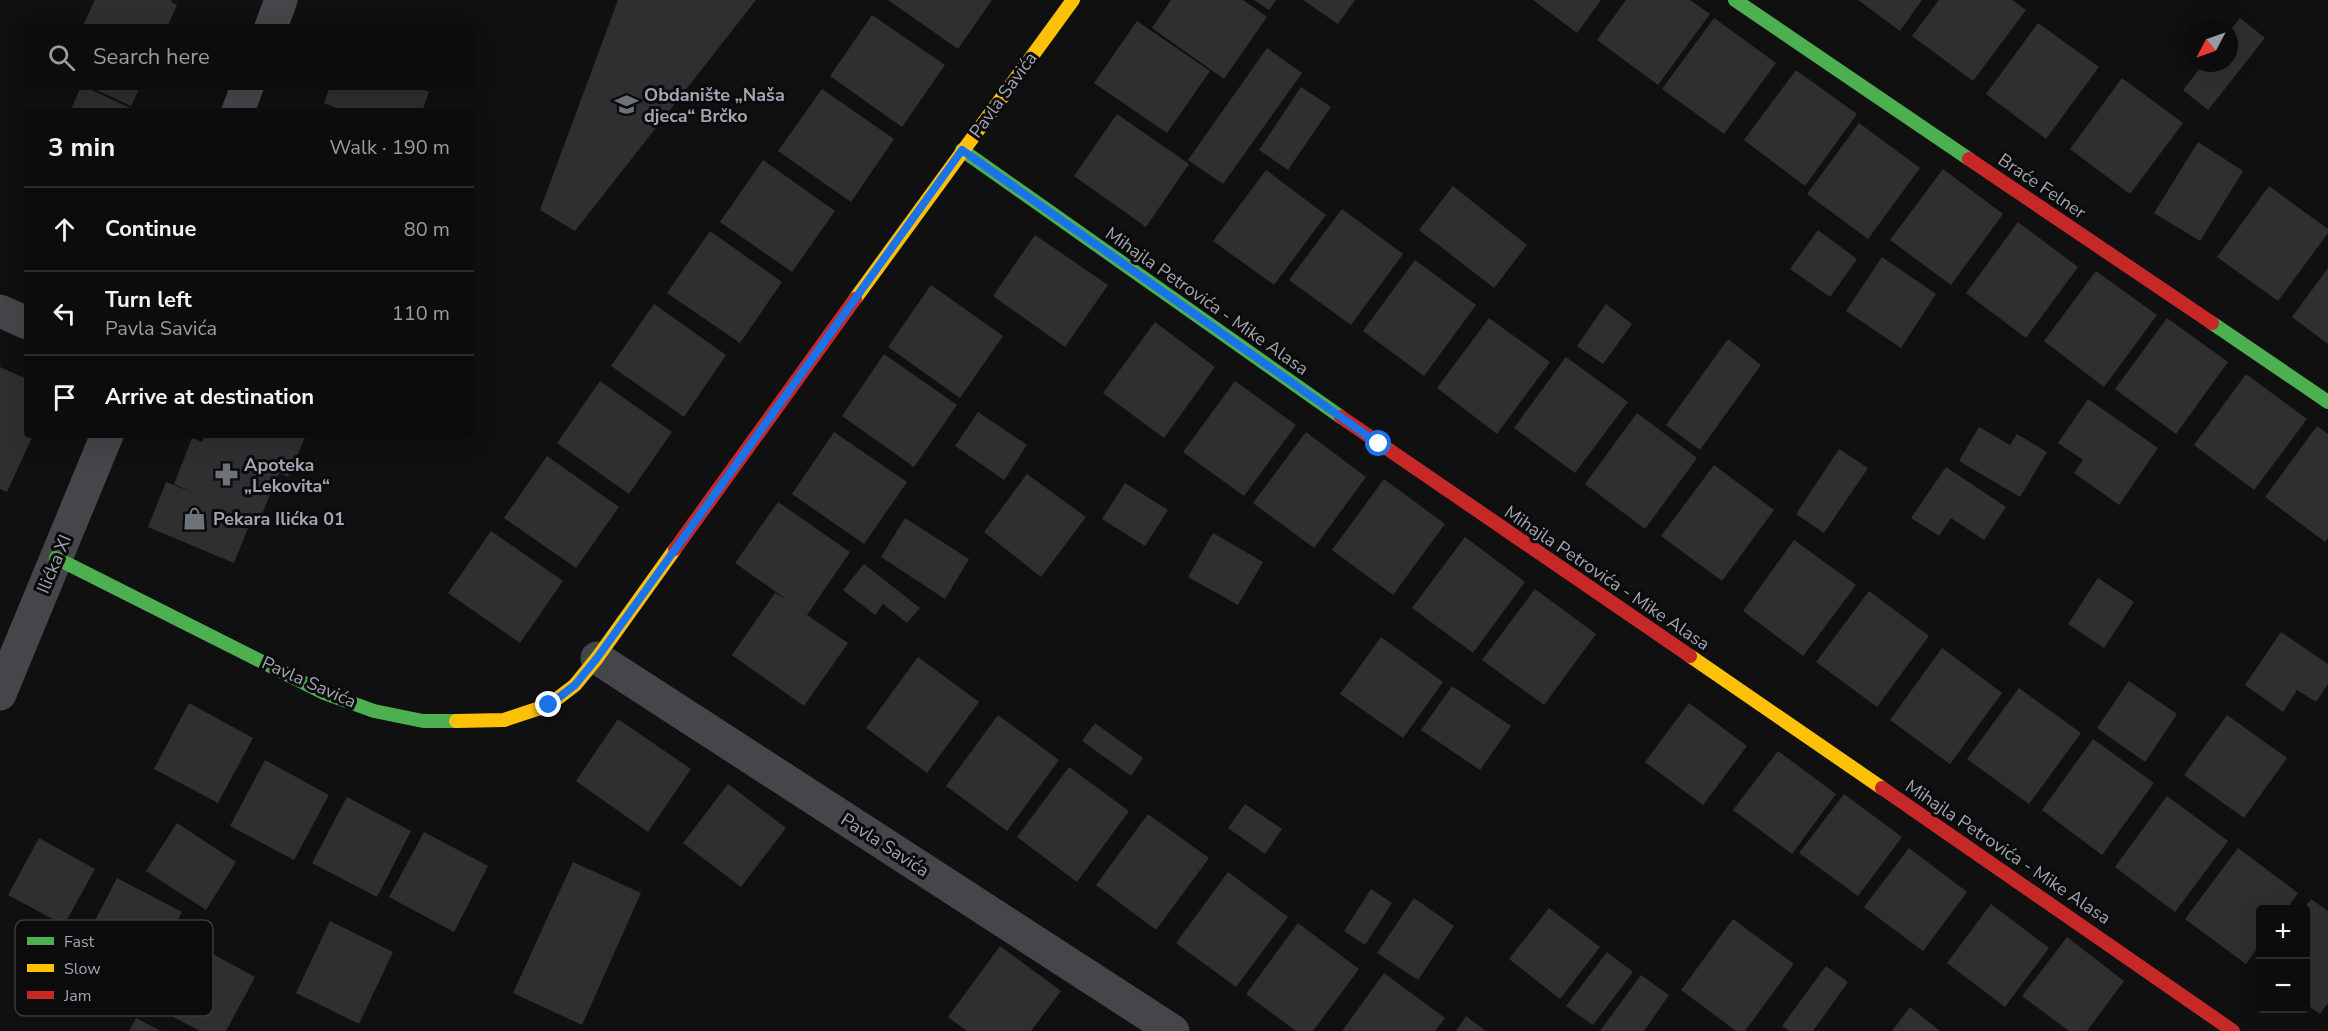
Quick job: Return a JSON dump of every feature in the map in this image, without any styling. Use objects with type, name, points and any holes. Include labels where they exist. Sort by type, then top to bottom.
[{"type":"street","points":[[272,24],[281,0]]},
{"type":"street","name":"Pavla Savića","points":[[56,558],[324,693],[374,711],[423,721],[504,720],[549,705],[575,685],[597,658],[962,150],[1073,0]]},
{"type":"street","name":"Braće Felner","points":[[1735,0],[2328,402]]},
{"type":"street","points":[[239,108],[246,90]]},
{"type":"street","name":"Mihajla Petrovića - Mike Alasa","points":[[962,150],[1379,444],[2071,916],[2234,1031]]},
{"type":"street","points":[[0,311],[24,322]]},
{"type":"street","name":"Ilićka XI","points":[[0,694],[106,438]]},
{"type":"street","name":"Pavla Savića","points":[[597,658],[1173,1031]]},
{"type":"building","points":[[95,0],[172,0],[171,2],[177,5],[168,24],[83,24]]},
{"type":"building","name":"Obdanište „Naša djeca“ Brčko","points":[[618,0],[756,0],[575,231],[540,210]]},
{"type":"building","points":[[888,0],[992,0],[958,49]]},
{"type":"building","points":[[1171,0],[1243,0],[1267,17],[1224,79],[1152,28]]},
{"type":"building","points":[[1254,0],[1276,0],[1269,10]]},
{"type":"building","points":[[1303,0],[1355,0],[1338,24]]},
{"type":"building","points":[[1533,0],[1601,0],[1577,33]]},
{"type":"building","points":[[1626,0],[1690,0],[1710,14],[1658,85],[1597,40]]},
{"type":"building","points":[[1858,0],[1922,0],[1900,31]]},
{"type":"building","points":[[1939,0],[2012,0],[2026,10],[1973,81],[1912,36]]},
{"type":"building","points":[[872,15],[945,65],[902,127],[830,76]]},
{"type":"building","points":[[1714,18],[1776,63],[1724,134],[1662,89]]},
{"type":"building","points":[[2240,18],[2265,38],[2208,110],[2183,90],[2197,72],[2238,72],[2238,21]]},
{"type":"building","points":[[1137,21],[1210,71],[1167,133],[1094,83]]},
{"type":"building","points":[[2038,23],[2099,67],[2046,139],[1986,94]]},
{"type":"building","points":[[1267,48],[1302,73],[1223,184],[1188,160]]},
{"type":"building","points":[[1796,70],[1857,114],[1805,186],[1744,140]]},
{"type":"building","points":[[2122,78],[2183,123],[2130,194],[2070,149]]},
{"type":"building","points":[[1301,87],[1331,107],[1288,170],[1259,150]]},
{"type":"building","points":[[822,89],[894,139],[851,202],[778,151]]},
{"type":"building","points":[[80,90],[92,90],[130,108],[71,108]]},
{"type":"building","points":[[96,90],[139,90],[131,106]]},
{"type":"building","points":[[329,90],[424,90],[429,92],[423,108],[336,108],[324,103]]},
{"type":"building","points":[[1117,114],[1189,164],[1146,227],[1074,176]]},
{"type":"building","points":[[1859,123],[1920,168],[1868,239],[1807,194]]},
{"type":"building","points":[[2198,142],[2243,171],[2200,241],[2154,213]]},
{"type":"building","points":[[763,160],[835,211],[792,272],[720,222]]},
{"type":"building","points":[[1943,169],[2003,214],[1951,285],[1890,240]]},
{"type":"building","points":[[1266,170],[1326,215],[1274,285],[1213,241]]},
{"type":"building","points":[[1453,186],[1527,245],[1494,288],[1419,230]]},
{"type":"building","points":[[2269,186],[2328,229],[2328,233],[2278,301],[2217,257]]},
{"type":"building","points":[[1342,209],[1403,254],[1351,325],[1289,280]]},
{"type":"building","points":[[2018,222],[2078,267],[2026,338],[1966,293]]},
{"type":"building","points":[[1818,230],[1857,259],[1830,297],[1790,269]]},
{"type":"building","points":[[710,231],[782,282],[740,343],[667,293]]},
{"type":"building","points":[[1035,235],[1108,285],[1065,347],[993,296]]},
{"type":"building","points":[[1882,257],[1936,294],[1901,348],[1846,311]]},
{"type":"building","points":[[1415,260],[1476,305],[1424,376],[1363,331]]},
{"type":"building","points":[[2328,268],[2328,344],[2292,317]]},
{"type":"building","points":[[2096,271],[2157,315],[2104,387],[2044,341]]},
{"type":"building","points":[[931,285],[1003,336],[960,398],[888,347]]},
{"type":"building","points":[[654,304],[726,355],[684,417],[611,366]]},
{"type":"building","points":[[1606,304],[1632,324],[1603,364],[1577,346]]},
{"type":"building","points":[[1489,318],[1550,362],[1497,434],[1437,388]]},
{"type":"building","points":[[2167,318],[2228,362],[2176,434],[2115,389]]},
{"type":"building","points":[[1155,322],[1215,367],[1164,438],[1103,393]]},
{"type":"building","points":[[1728,339],[1761,365],[1700,450],[1666,425]]},
{"type":"building","points":[[884,354],[957,405],[914,467],[842,416]]},
{"type":"building","points":[[1566,357],[1628,402],[1575,473],[1514,428]]},
{"type":"building","points":[[0,367],[24,378],[24,438],[32,438],[7,492],[0,489]]},
{"type":"building","points":[[2246,374],[2307,419],[2254,490],[2194,445]]},
{"type":"building","points":[[600,381],[672,432],[629,494],[557,443]]},
{"type":"building","points":[[1235,381],[1296,425],[1244,496],[1183,452]]},
{"type":"building","points":[[2088,399],[2158,448],[2119,505],[2074,473],[2083,460],[2058,443]]},
{"type":"building","points":[[978,412],[1027,445],[1004,480],[955,446]]},
{"type":"building","points":[[1637,413],[1697,458],[1645,529],[1585,484]]},
{"type":"building","points":[[2317,426],[2328,434],[2328,538],[2325,542],[2265,497]]},
{"type":"building","points":[[1979,427],[2010,445],[2017,434],[2047,452],[2020,497],[1959,461]]},
{"type":"building","points":[[834,432],[907,482],[864,544],[792,494]]},
{"type":"building","points":[[1306,432],[1366,477],[1314,548],[1253,503]]},
{"type":"building","points":[[192,438],[202,442],[204,438],[305,438],[288,477],[279,473],[260,519],[253,516],[234,563],[148,527],[166,482],[197,494],[174,484]]},
{"type":"building","points":[[1839,449],[1868,468],[1824,533],[1796,514]]},
{"type":"building","points":[[547,456],[619,507],[576,568],[504,518]]},
{"type":"building","points":[[1714,465],[1774,510],[1722,581],[1661,536]]},
{"type":"building","points":[[1946,467],[2006,507],[1984,540],[1951,518],[1939,536],[1911,518]]},
{"type":"building","points":[[1027,474],[1086,517],[1041,577],[984,532]]},
{"type":"building","points":[[1384,479],[1445,524],[1393,595],[1332,550]]},
{"type":"building","points":[[1125,483],[1168,510],[1145,546],[1102,519]]},
{"type":"building","points":[[778,502],[850,552],[807,615],[848,643],[804,706],[732,655],[775,593],[786,599],[735,563]]},
{"type":"building","points":[[905,518],[969,559],[945,599],[881,557]]},
{"type":"building","points":[[491,531],[563,581],[520,643],[448,593]]},
{"type":"building","points":[[1213,533],[1263,562],[1238,605],[1188,577]]},
{"type":"building","points":[[1465,537],[1525,582],[1473,653],[1412,608]]},
{"type":"building","points":[[1794,540],[1856,585],[1803,656],[1743,611]]},
{"type":"building","points":[[864,564],[920,608],[907,623],[883,604],[875,615],[843,590]]},
{"type":"building","points":[[2098,578],[2134,602],[2104,648],[2068,624]]},
{"type":"building","points":[[1535,589],[1596,634],[1544,705],[1482,660]]},
{"type":"building","points":[[1869,591],[1929,636],[1877,707],[1816,662]]},
{"type":"building","points":[[2281,632],[2328,664],[2328,684],[2316,702],[2297,690],[2283,712],[2245,685]]},
{"type":"building","points":[[1381,637],[1443,682],[1403,738],[1340,694]]},
{"type":"building","points":[[1942,648],[2002,693],[1950,764],[1890,720]]},
{"type":"building","points":[[918,657],[979,702],[927,773],[866,728]]},
{"type":"building","points":[[2129,681],[2177,714],[2145,762],[2097,728]]},
{"type":"building","points":[[1452,686],[1511,726],[1480,770],[1421,730]]},
{"type":"building","points":[[2019,688],[2081,733],[2029,804],[1967,759]]},
{"type":"building","points":[[189,703],[253,738],[218,803],[154,769]]},
{"type":"building","points":[[1689,703],[1747,746],[1703,805],[1645,762]]},
{"type":"building","points":[[998,715],[1059,760],[1007,831],[946,786]]},
{"type":"building","points":[[2227,715],[2287,758],[2244,818],[2184,775]]},
{"type":"building","points":[[618,719],[691,769],[648,832],[576,781]]},
{"type":"building","points":[[1095,723],[1143,758],[1131,776],[1082,741]]},
{"type":"building","points":[[2093,739],[2154,783],[2102,855],[2042,810]]},
{"type":"building","points":[[1778,751],[1836,794],[1792,854],[1733,810]]},
{"type":"building","points":[[265,760],[329,795],[294,860],[230,826]]},
{"type":"building","points":[[1069,767],[1129,811],[1077,882],[1017,837]]},
{"type":"building","points":[[728,784],[786,828],[741,887],[683,843]]},
{"type":"building","points":[[1844,794],[1902,837],[1858,896],[1799,853]]},
{"type":"building","points":[[2167,796],[2228,841],[2175,912],[2115,867]]},
{"type":"building","points":[[347,797],[411,831],[377,897],[312,863]]},
{"type":"building","points":[[1245,804],[1282,829],[1265,854],[1228,828]]},
{"type":"building","points":[[1148,814],[1209,858],[1156,930],[1096,885]]},
{"type":"building","points":[[177,823],[236,862],[206,910],[146,871]]},
{"type":"building","points":[[424,832],[488,866],[454,932],[389,897]]},
{"type":"building","points":[[39,838],[95,869],[67,920],[55,920],[8,895]]},
{"type":"building","points":[[1909,848],[1967,892],[1923,951],[1864,907]]},
{"type":"building","points":[[2238,848],[2298,893],[2290,905],[2256,905],[2256,950],[2246,964],[2185,919]]},
{"type":"building","points":[[573,862],[641,893],[582,1025],[513,993]]},
{"type":"building","points":[[1228,872],[1288,917],[1236,987],[1176,943]]},
{"type":"building","points":[[117,878],[182,912],[178,920],[95,920]]},
{"type":"building","points":[[1371,889],[1392,903],[1365,945],[1344,931]]},
{"type":"building","points":[[1414,898],[1454,926],[1418,980],[1377,953]]},
{"type":"building","points":[[2311,899],[2328,911],[2328,1003],[2320,1014],[2310,1007],[2310,905],[2307,905]]},
{"type":"building","points":[[1991,904],[2049,948],[2005,1007],[1947,963]]},
{"type":"building","points":[[1549,908],[1600,947],[1560,999],[1509,959]]},
{"type":"building","points":[[1733,919],[1794,964],[1745,1031],[1736,1031],[1681,990]]},
{"type":"building","points":[[330,921],[393,952],[359,1024],[296,993]]},
{"type":"building","points":[[1298,923],[1359,969],[1313,1031],[1296,1031],[1246,994]]},
{"type":"building","points":[[2067,937],[2124,981],[2087,1031],[2069,1031],[2022,996]]},
{"type":"building","points":[[1000,946],[1061,991],[1031,1031],[967,1031],[948,1017]]},
{"type":"building","points":[[1607,952],[1633,972],[1593,1025],[1566,1006]]},
{"type":"building","points":[[213,954],[255,977],[226,1031],[200,1031],[171,1016],[213,1016]]},
{"type":"building","points":[[1826,966],[1848,982],[1813,1031],[1789,1031],[1782,1026]]},
{"type":"building","points":[[1384,973],[1445,1018],[1435,1031],[1342,1031]]},
{"type":"building","points":[[1641,975],[1669,995],[1644,1031],[1600,1031]]},
{"type":"building","points":[[1910,1007],[1940,1031],[1892,1031]]},
{"type":"building","points":[[1466,1016],[1486,1031],[1456,1031]]},
{"type":"building","points":[[136,1018],[161,1031],[129,1031]]},
{"type":"traffic: fast","points":[[1735,0],[1969,159]]},
{"type":"traffic: fast","points":[[962,150],[1341,417]]},
{"type":"traffic: fast","points":[[2212,323],[2328,402]]},
{"type":"traffic: fast","points":[[56,558],[324,693],[374,711],[423,721],[456,721]]},
{"type":"traffic: slow","points":[[855,299],[1073,0]]},
{"type":"traffic: slow","points":[[456,721],[504,720],[549,705],[575,685],[675,549]]},
{"type":"traffic: slow","points":[[1690,656],[1882,788]]},
{"type":"traffic: jam","points":[[1969,159],[2212,323]]},
{"type":"traffic: jam","points":[[675,549],[855,299]]},
{"type":"traffic: jam","points":[[1341,417],[1690,656]]},
{"type":"traffic: jam","points":[[1882,788],[2233,1031]]},
{"type":"place","name":"Obdanište „Naša djeca“ Brčko","points":[[626,105]]},
{"type":"place","name":"Apoteka „Lekovita“","points":[[226,475]]},
{"type":"place","name":"Pekara Ilićka 01","points":[[195,519]]},
{"type":"route","points":[[549,705],[575,685],[597,658],[962,150],[1379,444]]}]
